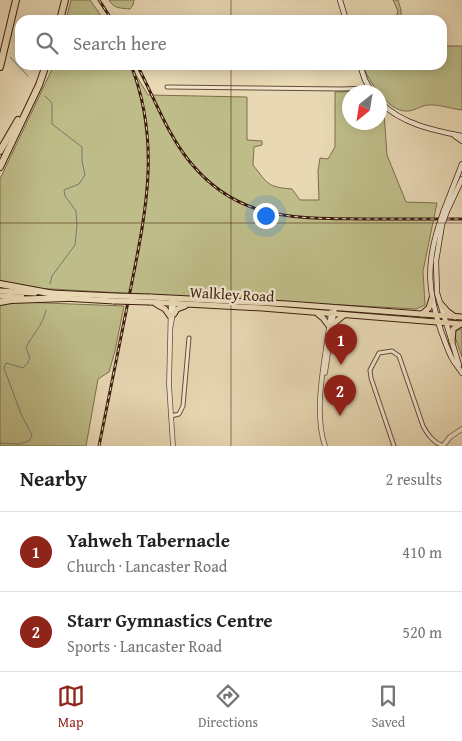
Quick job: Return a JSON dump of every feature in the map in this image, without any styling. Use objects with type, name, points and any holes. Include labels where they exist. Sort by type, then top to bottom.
[{"type":"highway","points":[[0,67],[16,0]]},
{"type":"highway","points":[[62,15],[66,0]]},
{"type":"highway","points":[[0,151],[30,98],[43,70]]},
{"type":"highway","points":[[0,167],[43,70]]},
{"type":"highway","points":[[0,284],[54,294]]},
{"type":"highway","points":[[0,302],[66,298]]},
{"type":"main road","points":[[340,0],[344,15]]},
{"type":"main road","points":[[362,70],[367,85]]},
{"type":"main road","points":[[387,108],[410,123],[460,135]]},
{"type":"main road","points":[[452,134],[462,141]]},
{"type":"main road","points":[[459,367],[453,361],[436,316],[432,298],[430,258],[462,164]]},
{"type":"main road","points":[[446,210],[462,179]]},
{"type":"main road","points":[[440,225],[436,261],[436,284],[445,323],[462,373]]},
{"type":"main road","name":"Walkley Road","points":[[0,292],[151,301],[333,307],[462,317]]},
{"type":"main road","name":"Walkley Road","points":[[0,296],[115,298]]},
{"type":"main road","points":[[422,314],[429,308],[432,298]]},
{"type":"main road","points":[[151,301],[163,307],[172,315],[177,309],[189,304]]},
{"type":"main road","name":"Walkley Road","points":[[173,301],[189,304],[222,303]]},
{"type":"main road","points":[[440,303],[456,317]]},
{"type":"main road","name":"Walkley Road","points":[[242,304],[316,313],[462,324]]},
{"type":"main road","points":[[316,313],[331,325],[344,315]]},
{"type":"main road","points":[[452,342],[453,329],[462,324]]},
{"type":"street","points":[[167,87],[342,89]]},
{"type":"street","points":[[172,446],[170,384],[173,301]]},
{"type":"street","points":[[324,446],[320,424],[321,397],[333,307]]},
{"type":"street","points":[[171,416],[179,414],[184,406],[190,338]]},
{"type":"street","points":[[394,446],[371,378],[370,370],[379,353],[392,351],[399,356],[423,426],[429,436],[443,446],[450,437],[462,430]]},
{"type":"shaded area","points":[[71,0],[90,0],[100,15],[67,15]]},
{"type":"shaded area","points":[[109,0],[134,0],[130,9],[115,7]]},
{"type":"shaded area","points":[[393,0],[398,0],[401,15],[397,15],[398,11]]},
{"type":"shaded area","points":[[447,46],[462,46],[462,110],[432,105],[408,111],[399,110],[387,101],[387,85],[373,85],[365,70],[447,70]]},
{"type":"shaded area","points":[[52,70],[133,70],[148,95],[247,97],[247,140],[262,141],[262,145],[254,147],[253,165],[273,186],[292,189],[300,200],[319,200],[318,171],[320,158],[328,159],[335,147],[335,92],[342,92],[342,130],[385,130],[387,155],[406,202],[437,203],[423,271],[425,305],[416,309],[42,289],[16,286],[0,280],[0,179]]},
{"type":"shaded area","points":[[20,302],[124,306],[109,372],[98,379],[86,446],[0,446],[0,305]]},
{"type":"shaded area","points":[[458,329],[462,329],[462,357],[454,334]]},
{"type":"waterway","points":[[10,57],[15,62]]},
{"type":"waterway","points":[[22,70],[28,76]]},
{"type":"waterway","points":[[45,96],[52,103],[52,124],[82,147],[85,175],[79,184],[64,190],[65,196],[76,211],[75,245],[52,276],[50,284]]},
{"type":"waterway","points":[[0,443],[19,444],[29,441],[32,435],[21,414],[4,368],[6,363],[23,368],[27,364],[30,358],[26,348],[45,316],[46,310]]},
{"type":"railway","points":[[99,0],[109,15]]},
{"type":"railway","points":[[99,446],[140,238],[148,181],[146,124],[132,70]]},
{"type":"railway","points":[[140,70],[174,140],[190,162],[208,181],[228,196],[248,206],[269,212],[314,218],[462,219]]},
{"type":"place","name":"Yahweh Tabernacle","points":[[341,365]]},
{"type":"place","name":"Starr Gymnastics Centre","points":[[340,416]]}]
